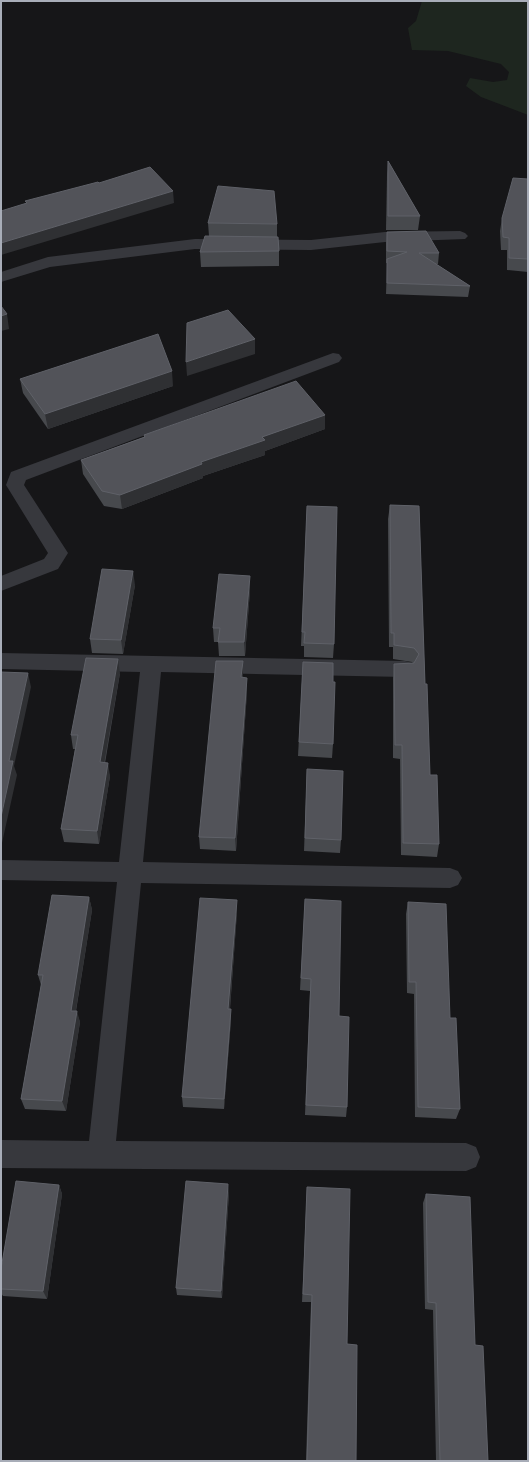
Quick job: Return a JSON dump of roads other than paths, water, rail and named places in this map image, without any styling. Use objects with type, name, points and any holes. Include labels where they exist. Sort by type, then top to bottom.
[{"type":"street","points":[[1,276],[48,262],[195,244],[311,245],[385,237],[460,236]]},
{"type":"street","points":[[1,584],[51,564],[58,554],[15,485],[18,476],[333,358]]},
{"type":"street","points":[[1,661],[405,669]]},
{"type":"street","points":[[101,1154],[151,664]]},
{"type":"street","points":[[1,870],[450,878]]},
{"type":"street","points":[[1,1154],[466,1157]]}]
